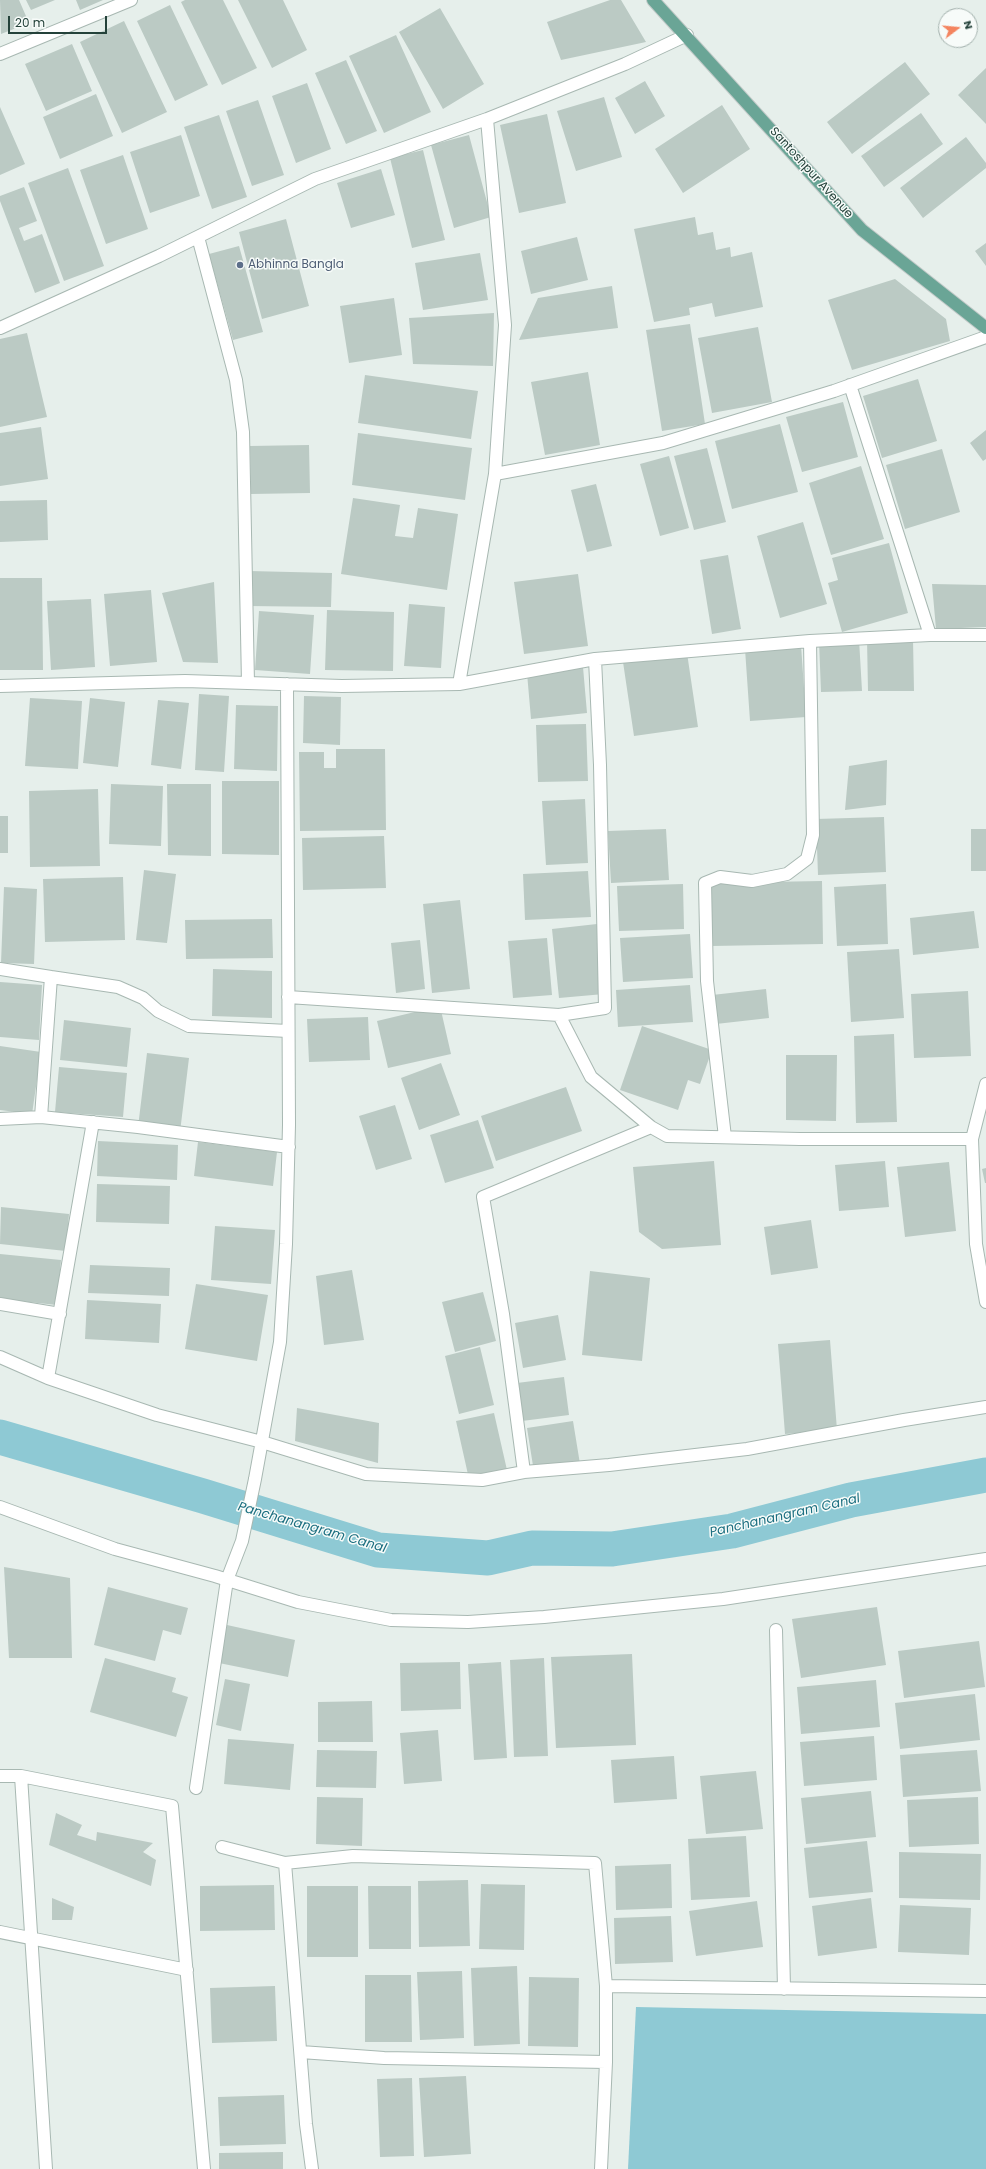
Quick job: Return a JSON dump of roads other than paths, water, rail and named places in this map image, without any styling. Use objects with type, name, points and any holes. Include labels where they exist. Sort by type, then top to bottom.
[{"type":"main road","name":"Santoshpur Avenue","points":[[653,0],[687,35],[862,230],[986,328]]},
{"type":"street","points":[[0,54],[131,0]]},
{"type":"street","points":[[0,328],[198,237],[315,179],[487,119],[625,64],[687,35]]},
{"type":"street","points":[[459,684],[495,474],[505,325],[487,119]]},
{"type":"street","points":[[198,237],[236,380],[244,432],[248,683]]},
{"type":"street","points":[[495,474],[663,443],[850,385],[986,337]]},
{"type":"street","points":[[850,385],[930,635]]},
{"type":"street","points":[[0,686],[185,681],[342,686],[459,684],[594,659],[810,641],[930,635],[986,635]]},
{"type":"street","points":[[725,1137],[707,981],[705,883],[720,877],[752,881],[787,874],[807,859],[813,835],[810,641]]},
{"type":"street","points":[[288,997],[559,1015],[605,1008],[600,765],[594,659]]},
{"type":"street","points":[[196,1788],[227,1580],[242,1541],[280,1342],[286,1244],[289,1147],[287,684]]},
{"type":"street","points":[[0,970],[118,987],[143,998],[158,1011],[189,1026],[288,1031]]},
{"type":"street","points":[[42,1117],[51,977]]},
{"type":"street","points":[[559,1015],[591,1077],[651,1127],[667,1136],[972,1139]]},
{"type":"street","points":[[986,1084],[972,1139],[986,1302]]},
{"type":"street","points":[[0,1119],[42,1117],[230,1138],[289,1147]]},
{"type":"street","points":[[48,1378],[93,1122]]},
{"type":"street","points":[[524,1472],[503,1314],[483,1197],[651,1127]]},
{"type":"street","points":[[0,1304],[60,1314]]},
{"type":"street","points":[[0,1357],[48,1378],[157,1415],[262,1442],[366,1474],[482,1480],[524,1472],[609,1466],[747,1449],[904,1420],[986,1407]]},
{"type":"street","points":[[0,1507],[115,1549],[227,1580],[298,1602],[391,1620],[468,1622],[544,1617],[723,1599],[986,1559]]},
{"type":"street","points":[[776,1630],[784,1989]]},
{"type":"street","points":[[0,1776],[21,1776],[172,1806],[204,2169]]},
{"type":"street","points":[[21,1776],[46,2169]]},
{"type":"street","points":[[222,1847],[285,1863],[353,1856],[595,1863],[606,1986],[606,2062],[601,2169]]},
{"type":"street","points":[[285,1863],[312,2169]]},
{"type":"street","points":[[0,1932],[31,1937],[187,1970]]},
{"type":"street","points":[[606,1986],[986,1992]]},
{"type":"street","points":[[301,2052],[384,2058],[606,2062]]},
{"type":"water","points":[[636,2007],[986,2014],[986,2169],[628,2169]]},
{"type":"waterway","name":"Panchanangram Canal","points":[[0,1437],[203,1496],[378,1550],[488,1558],[532,1548],[612,1549],[732,1531],[851,1500],[986,1475]]},
{"type":"place","name":"Abhinna Bangla","points":[[240,265]]}]
